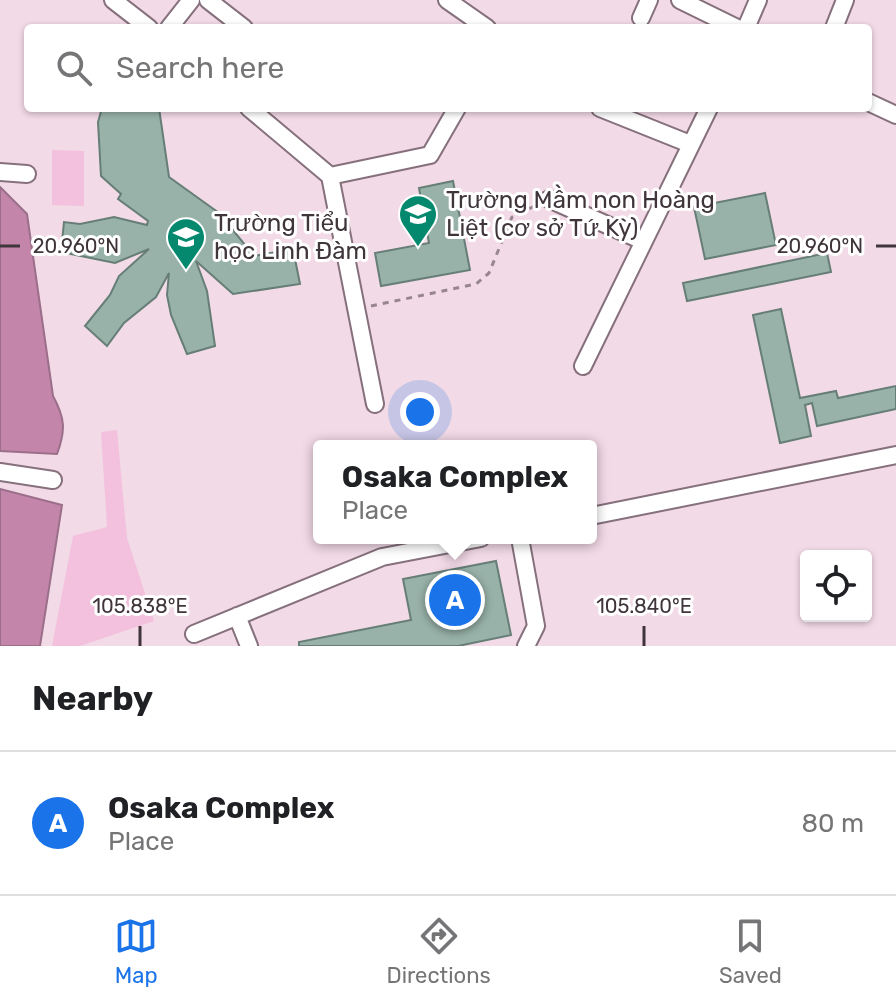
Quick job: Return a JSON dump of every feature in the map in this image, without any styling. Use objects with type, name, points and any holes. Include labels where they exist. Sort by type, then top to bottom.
[{"type":"street","points":[[113,0],[144,24]]},
{"type":"street","points":[[172,24],[191,0]]},
{"type":"street","points":[[208,0],[239,24]]},
{"type":"street","points":[[447,0],[481,24]]},
{"type":"street","points":[[641,18],[649,0]]},
{"type":"street","points":[[680,0],[729,24]]},
{"type":"street","points":[[748,24],[758,0]]},
{"type":"street","points":[[836,24],[845,0]]},
{"type":"street","points":[[872,104],[896,115]]},
{"type":"street","points":[[254,112],[330,176],[375,404]]},
{"type":"street","points":[[330,176],[430,155],[455,112]]},
{"type":"street","points":[[610,112],[690,144]]},
{"type":"street","points":[[583,366],[707,112]]},
{"type":"street","points":[[0,172],[27,174]]},
{"type":"street","points":[[549,199],[643,241]]},
{"type":"street","points":[[597,515],[896,455]]},
{"type":"street","points":[[0,472],[53,480]]},
{"type":"street","points":[[194,634],[382,557],[450,544]]},
{"type":"street","points":[[521,544],[536,626],[526,646]]},
{"type":"street","points":[[237,616],[249,646]]},
{"type":"path","points":[[356,309],[476,284],[489,273],[512,217],[549,199]]},
{"type":"shaded area","points":[[52,150],[84,151],[84,206],[52,205]]},
{"type":"shaded area","points":[[0,187],[27,214],[53,396],[63,424],[57,454],[0,451]]},
{"type":"shaded area","points":[[117,430],[127,538],[154,621],[80,646],[52,646],[73,536],[107,527],[101,432]]},
{"type":"shaded area","points":[[0,489],[62,505],[40,646],[0,646]]},
{"type":"building","points":[[101,112],[160,112],[169,177],[219,213],[254,256],[293,249],[300,284],[233,294],[196,261],[207,291],[215,346],[187,354],[171,315],[167,295],[169,273],[156,297],[124,323],[107,346],[85,326],[110,295],[119,276],[149,249],[115,263],[61,252],[64,222],[80,224],[114,217],[147,225],[148,221],[118,199],[121,194],[101,176],[98,122]]},
{"type":"building","points":[[453,181],[470,270],[381,286],[375,253],[429,243],[419,188]]},
{"type":"building","points":[[765,193],[776,245],[705,259],[694,207]]},
{"type":"building","points":[[827,253],[831,272],[687,301],[683,283]]},
{"type":"building","points":[[781,309],[800,398],[836,391],[838,398],[896,386],[896,409],[817,426],[812,403],[805,405],[811,436],[780,443],[753,315]]},
{"type":"building","points":[[496,561],[511,635],[458,646],[299,646],[299,642],[411,620],[403,579]]},
{"type":"place","name":"Trường Mầm non Hoàng Liệt (cơ sở Tứ Kỳ)","points":[[418,248]]},
{"type":"place","name":"Trường Tiểu học Linh Đàm","points":[[186,271]]},
{"type":"place","name":"Osaka Complex","points":[[455,600]]}]
